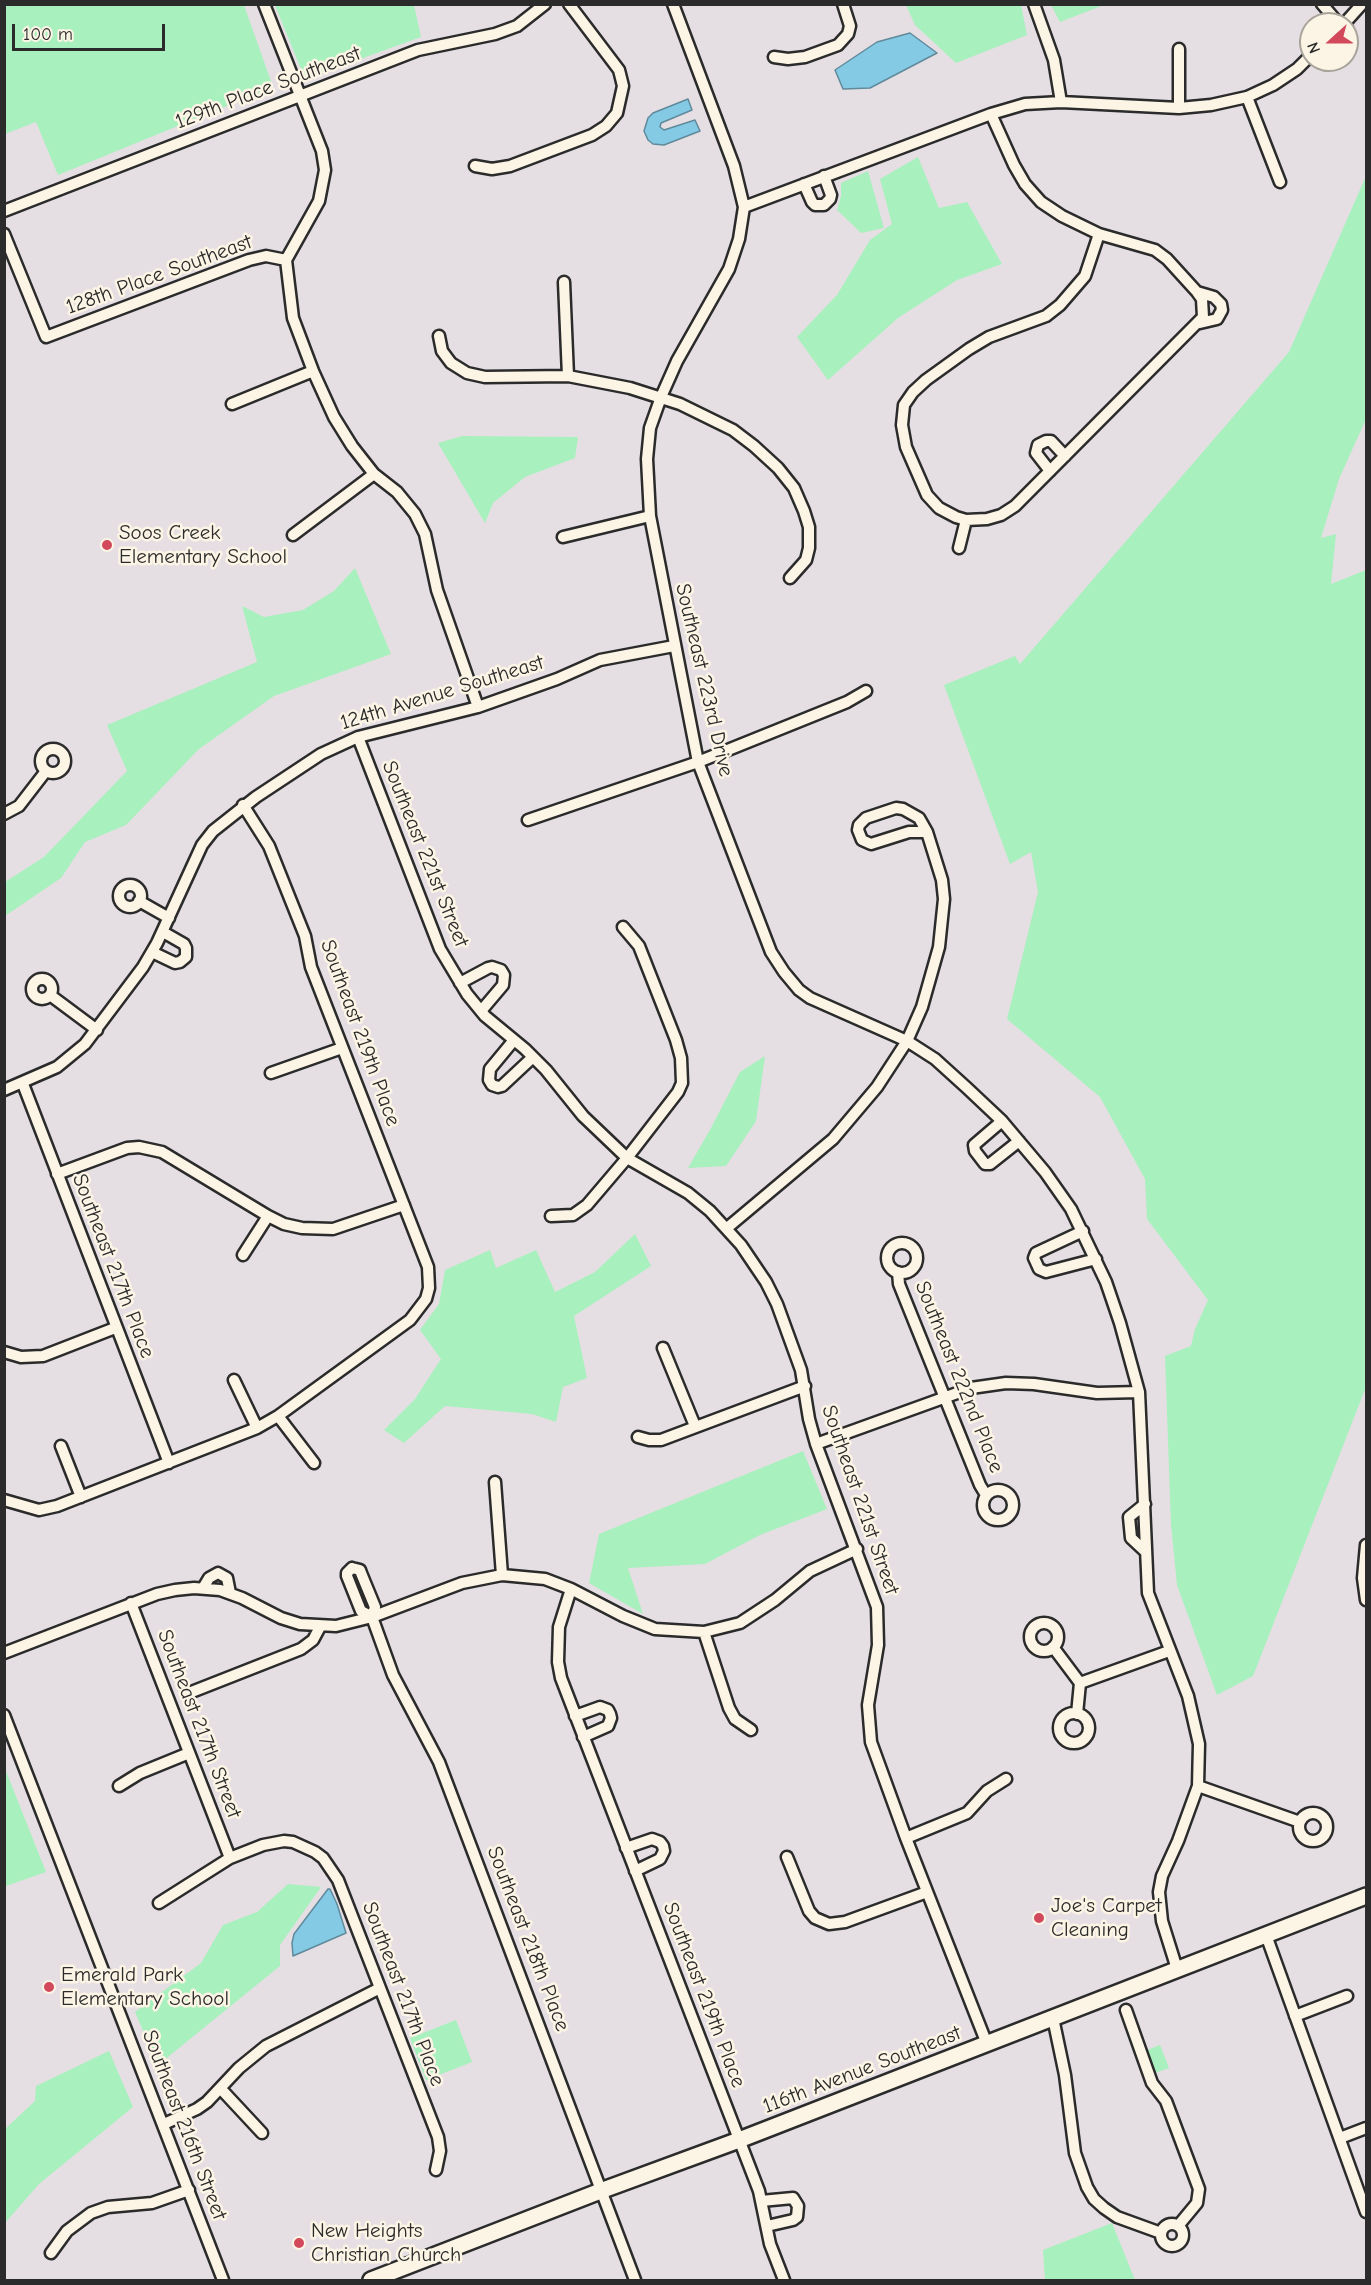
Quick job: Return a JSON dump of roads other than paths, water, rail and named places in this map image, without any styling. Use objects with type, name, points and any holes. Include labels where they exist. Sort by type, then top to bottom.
[{"type":"main road","name":"116th Avenue Southeast","points":[[372,2280],[603,2190],[740,2140],[1366,1896]]},
{"type":"street","points":[[264,4],[322,151],[325,170],[319,201],[286,260],[293,318],[313,371],[334,417],[352,446],[374,474],[397,492],[414,514],[425,534],[437,590],[478,707]]},
{"type":"street","name":"129th Place Southeast","points":[[4,212],[418,50],[495,34],[517,26],[545,4]]},
{"type":"street","points":[[475,166],[492,169],[510,166],[592,135],[606,126],[617,113],[623,86],[619,70],[569,4]]},
{"type":"street","points":[[673,4],[734,166],[744,207],[991,114],[1025,104],[1061,102],[1179,108],[1211,105],[1247,97],[1273,85],[1299,67]]},
{"type":"street","points":[[774,57],[788,59],[805,57],[838,45],[848,34],[850,26],[843,4]]},
{"type":"street","points":[[1034,4],[1054,60],[1061,102]]},
{"type":"street","points":[[1179,49],[1179,108]]},
{"type":"street","points":[[1247,97],[1280,182]]},
{"type":"street","points":[[991,114],[1014,165],[1025,184],[1041,202],[1062,216],[1099,234],[1155,250],[1167,259],[1197,292],[1204,308],[1200,323],[1015,506],[1001,515],[987,519],[956,518],[939,508],[927,495],[906,447],[902,425],[904,405],[913,392],[926,380],[969,349],[989,337],[1046,316],[1060,305],[1085,276],[1099,234]]},
{"type":"street","points":[[804,184],[812,202],[819,206],[824,205],[831,195],[824,176]]},
{"type":"street","name":"Southeast 223rd Drive","points":[[744,207],[739,239],[729,268],[677,361],[650,429],[648,449],[650,516],[698,762],[771,952],[784,972],[799,990],[823,1006],[907,1041],[935,1059],[1002,1121],[1045,1172],[1071,1209],[1096,1259],[1120,1323],[1139,1392],[1149,1593],[1188,1696],[1199,1744],[1198,1786],[1178,1841],[1162,1876],[1160,1892],[1162,1921],[1177,1969]]},
{"type":"street","name":"128th Place Southeast","points":[[4,234],[46,337],[249,260],[266,256],[286,260]]},
{"type":"street","points":[[564,282],[568,376]]},
{"type":"street","points":[[1197,292],[1214,297],[1221,304],[1222,310],[1217,319],[1200,323]]},
{"type":"street","points":[[439,336],[442,351],[451,363],[467,373],[485,377],[568,376],[630,388],[680,404],[733,430],[778,468],[794,488],[804,511],[808,527],[809,548],[806,560],[790,578]]},
{"type":"street","points":[[232,404],[313,371]]},
{"type":"street","points":[[1050,471],[1036,453],[1038,445],[1052,441],[1065,456]]},
{"type":"street","points":[[293,535],[374,474]]},
{"type":"street","points":[[563,537],[650,516]]},
{"type":"street","points":[[959,548],[966,520]]},
{"type":"street","name":"124th Avenue Southeast","points":[[4,1090],[23,1084],[57,1067],[85,1044],[152,952],[202,845],[213,831],[243,806],[321,753],[358,738],[478,707],[557,680],[600,660],[674,646]]},
{"type":"street","points":[[528,820],[698,762],[847,702],[866,691]]},
{"type":"street","name":"Southeast 221st Street","points":[[358,738],[440,949],[460,983],[481,1011],[533,1057],[583,1116],[627,1158],[688,1193],[710,1211],[755,1263],[766,1282],[797,1359],[805,1386],[808,1419],[816,1444],[877,1607],[878,1645],[868,1705],[871,1742],[987,2044]]},
{"type":"street","points":[[4,814],[20,806],[46,771]]},
{"type":"street","name":"Southeast 219th Place","points":[[243,806],[269,846],[305,936],[311,967],[428,1268],[429,1278],[426,1299],[410,1320],[278,1416]]},
{"type":"street","points":[[727,1228],[833,1139],[877,1087],[907,1041],[922,1007],[939,947],[944,898],[938,861],[927,832],[919,818],[903,809],[896,808],[867,818],[862,821],[858,830],[862,840],[871,844],[909,832],[927,832]]},
{"type":"street","points":[[140,901],[169,918]]},
{"type":"street","points":[[551,1216],[573,1215],[580,1211],[627,1158],[678,1092],[683,1072],[676,1040],[650,969],[639,946],[623,927]]},
{"type":"street","points":[[152,952],[175,963],[186,957],[184,944],[163,932]]},
{"type":"street","name":"Southeast 221st Street","points":[[460,983],[488,968],[501,970],[504,975],[502,985],[481,1011]]},
{"type":"street","points":[[50,995],[97,1030]]},
{"type":"street","points":[[514,1040],[490,1069],[489,1080],[492,1084],[502,1086],[533,1057]]},
{"type":"street","points":[[271,1073],[342,1048]]},
{"type":"street","name":"Southeast 217th Place","points":[[23,1084],[115,1328],[169,1463]]},
{"type":"street","points":[[1002,1121],[973,1148],[985,1164],[990,1164],[1019,1141]]},
{"type":"street","points":[[57,1174],[127,1148],[151,1148],[162,1152],[284,1224],[302,1228],[333,1228],[404,1205]]},
{"type":"street","points":[[243,1255],[268,1216]]},
{"type":"street","points":[[1083,1231],[1035,1253],[1034,1258],[1039,1269],[1046,1272],[1096,1259]]},
{"type":"street","name":"Southeast 222nd Place","points":[[898,1272],[899,1284],[986,1495]]},
{"type":"street","points":[[4,1352],[21,1358],[43,1356],[115,1328]]},
{"type":"street","points":[[663,1348],[695,1426]]},
{"type":"street","points":[[234,1380],[257,1428]]},
{"type":"street","points":[[816,1444],[971,1388],[1006,1383],[1045,1385],[1097,1393],[1139,1392]]},
{"type":"street","points":[[638,1437],[661,1440],[805,1386]]},
{"type":"street","points":[[4,1500],[39,1510],[57,1506],[257,1428],[278,1416],[314,1463]]},
{"type":"street","points":[[61,1446],[81,1497]]},
{"type":"street","points":[[495,1482],[502,1575]]},
{"type":"street","name":"Southeast 223rd Drive","points":[[1145,1504],[1130,1517],[1131,1538],[1146,1552]]},
{"type":"street","points":[[1366,1545],[1363,1578],[1366,1600]]},
{"type":"street","points":[[4,1653],[157,1593],[203,1588],[230,1593],[281,1618],[321,1627],[351,1624],[462,1583],[502,1575],[545,1579],[655,1629],[704,1632],[740,1623],[775,1600],[810,1571],[857,1549]]},
{"type":"street","points":[[203,1588],[209,1578],[221,1573],[227,1578],[230,1593]]},
{"type":"street","name":"Southeast 219th Place","points":[[571,1589],[559,1627],[561,1678],[740,2140],[761,2201],[770,2244],[784,2280]]},
{"type":"street","name":"Southeast 217th Street","points":[[131,1603],[230,1858]]},
{"type":"street","name":"Southeast 218th Place","points":[[372,1617],[393,1675],[440,1762],[635,2280]]},
{"type":"street","points":[[189,1694],[301,1649],[313,1640],[321,1627]]},
{"type":"street","points":[[704,1632],[729,1708],[735,1719],[750,1730]]},
{"type":"street","points":[[1053,1647],[1080,1683],[1077,1714]]},
{"type":"street","points":[[1080,1683],[1169,1650]]},
{"type":"street","points":[[575,1716],[600,1707],[610,1714],[608,1726],[583,1737]]},
{"type":"street","name":"Southeast 216th Street","points":[[4,1715],[223,2280]]},
{"type":"street","points":[[119,1786],[140,1773],[189,1753]]},
{"type":"street","points":[[906,1838],[968,1813],[987,1791],[1006,1779]]},
{"type":"street","points":[[1198,1786],[1300,1822]]},
{"type":"street","points":[[626,1848],[652,1839],[663,1846],[663,1855],[660,1859],[635,1871]]},
{"type":"street","name":"Southeast 217th Place","points":[[230,1858],[273,1842],[284,1841],[303,1846],[323,1858],[333,1871],[438,2137],[440,2151],[436,2169]]},
{"type":"street","points":[[787,1857],[809,1911],[822,1922],[835,1924],[845,1922],[927,1892]]},
{"type":"street","points":[[159,1903],[230,1858]]},
{"type":"street","points":[[1266,1935],[1366,2211]]},
{"type":"street","points":[[164,2124],[197,2109],[221,2089],[239,2068],[266,2046],[380,1988]]},
{"type":"street","points":[[1295,2016],[1347,1996]]},
{"type":"street","points":[[1126,2010],[1152,2083],[1166,2101],[1199,2189],[1197,2203],[1178,2226]]},
{"type":"street","points":[[1053,2018],[1065,2075],[1075,2153],[1087,2187],[1094,2199],[1117,2217],[1161,2233]]},
{"type":"street","points":[[221,2089],[262,2133]]},
{"type":"street","points":[[1340,2138],[1366,2128]]},
{"type":"street","points":[[51,2253],[67,2231],[91,2213],[108,2207],[152,2203],[189,2190]]},
{"type":"street","points":[[761,2201],[793,2198],[798,2206],[797,2217],[793,2220],[766,2226]]},
{"type":"street","points":[[1161,2233],[1168,2225],[1178,2226]]},
{"type":"street","points":[[1161,2233],[1164,2243],[1174,2246],[1180,2242],[1183,2235],[1178,2226]]},
{"type":"water","points":[[910,33],[937,53],[870,88],[843,89],[835,70],[877,42]]},
{"type":"water","points":[[688,99],[692,110],[661,123],[660,127],[664,130],[695,120],[700,131],[664,145],[653,144],[648,140],[644,131],[648,118],[653,113]]},
{"type":"water","points":[[328,1889],[337,1904],[346,1933],[293,1956],[294,1934]]},
{"type":"place","name":"Soos Creek Elementary School","points":[[107,545]]},
{"type":"place","name":"Joe's Carpet Cleaning","points":[[1039,1918]]},
{"type":"place","name":"Emerald Park Elementary School","points":[[49,1987]]},
{"type":"place","name":"New Heights Christian Church","points":[[299,2243]]}]
